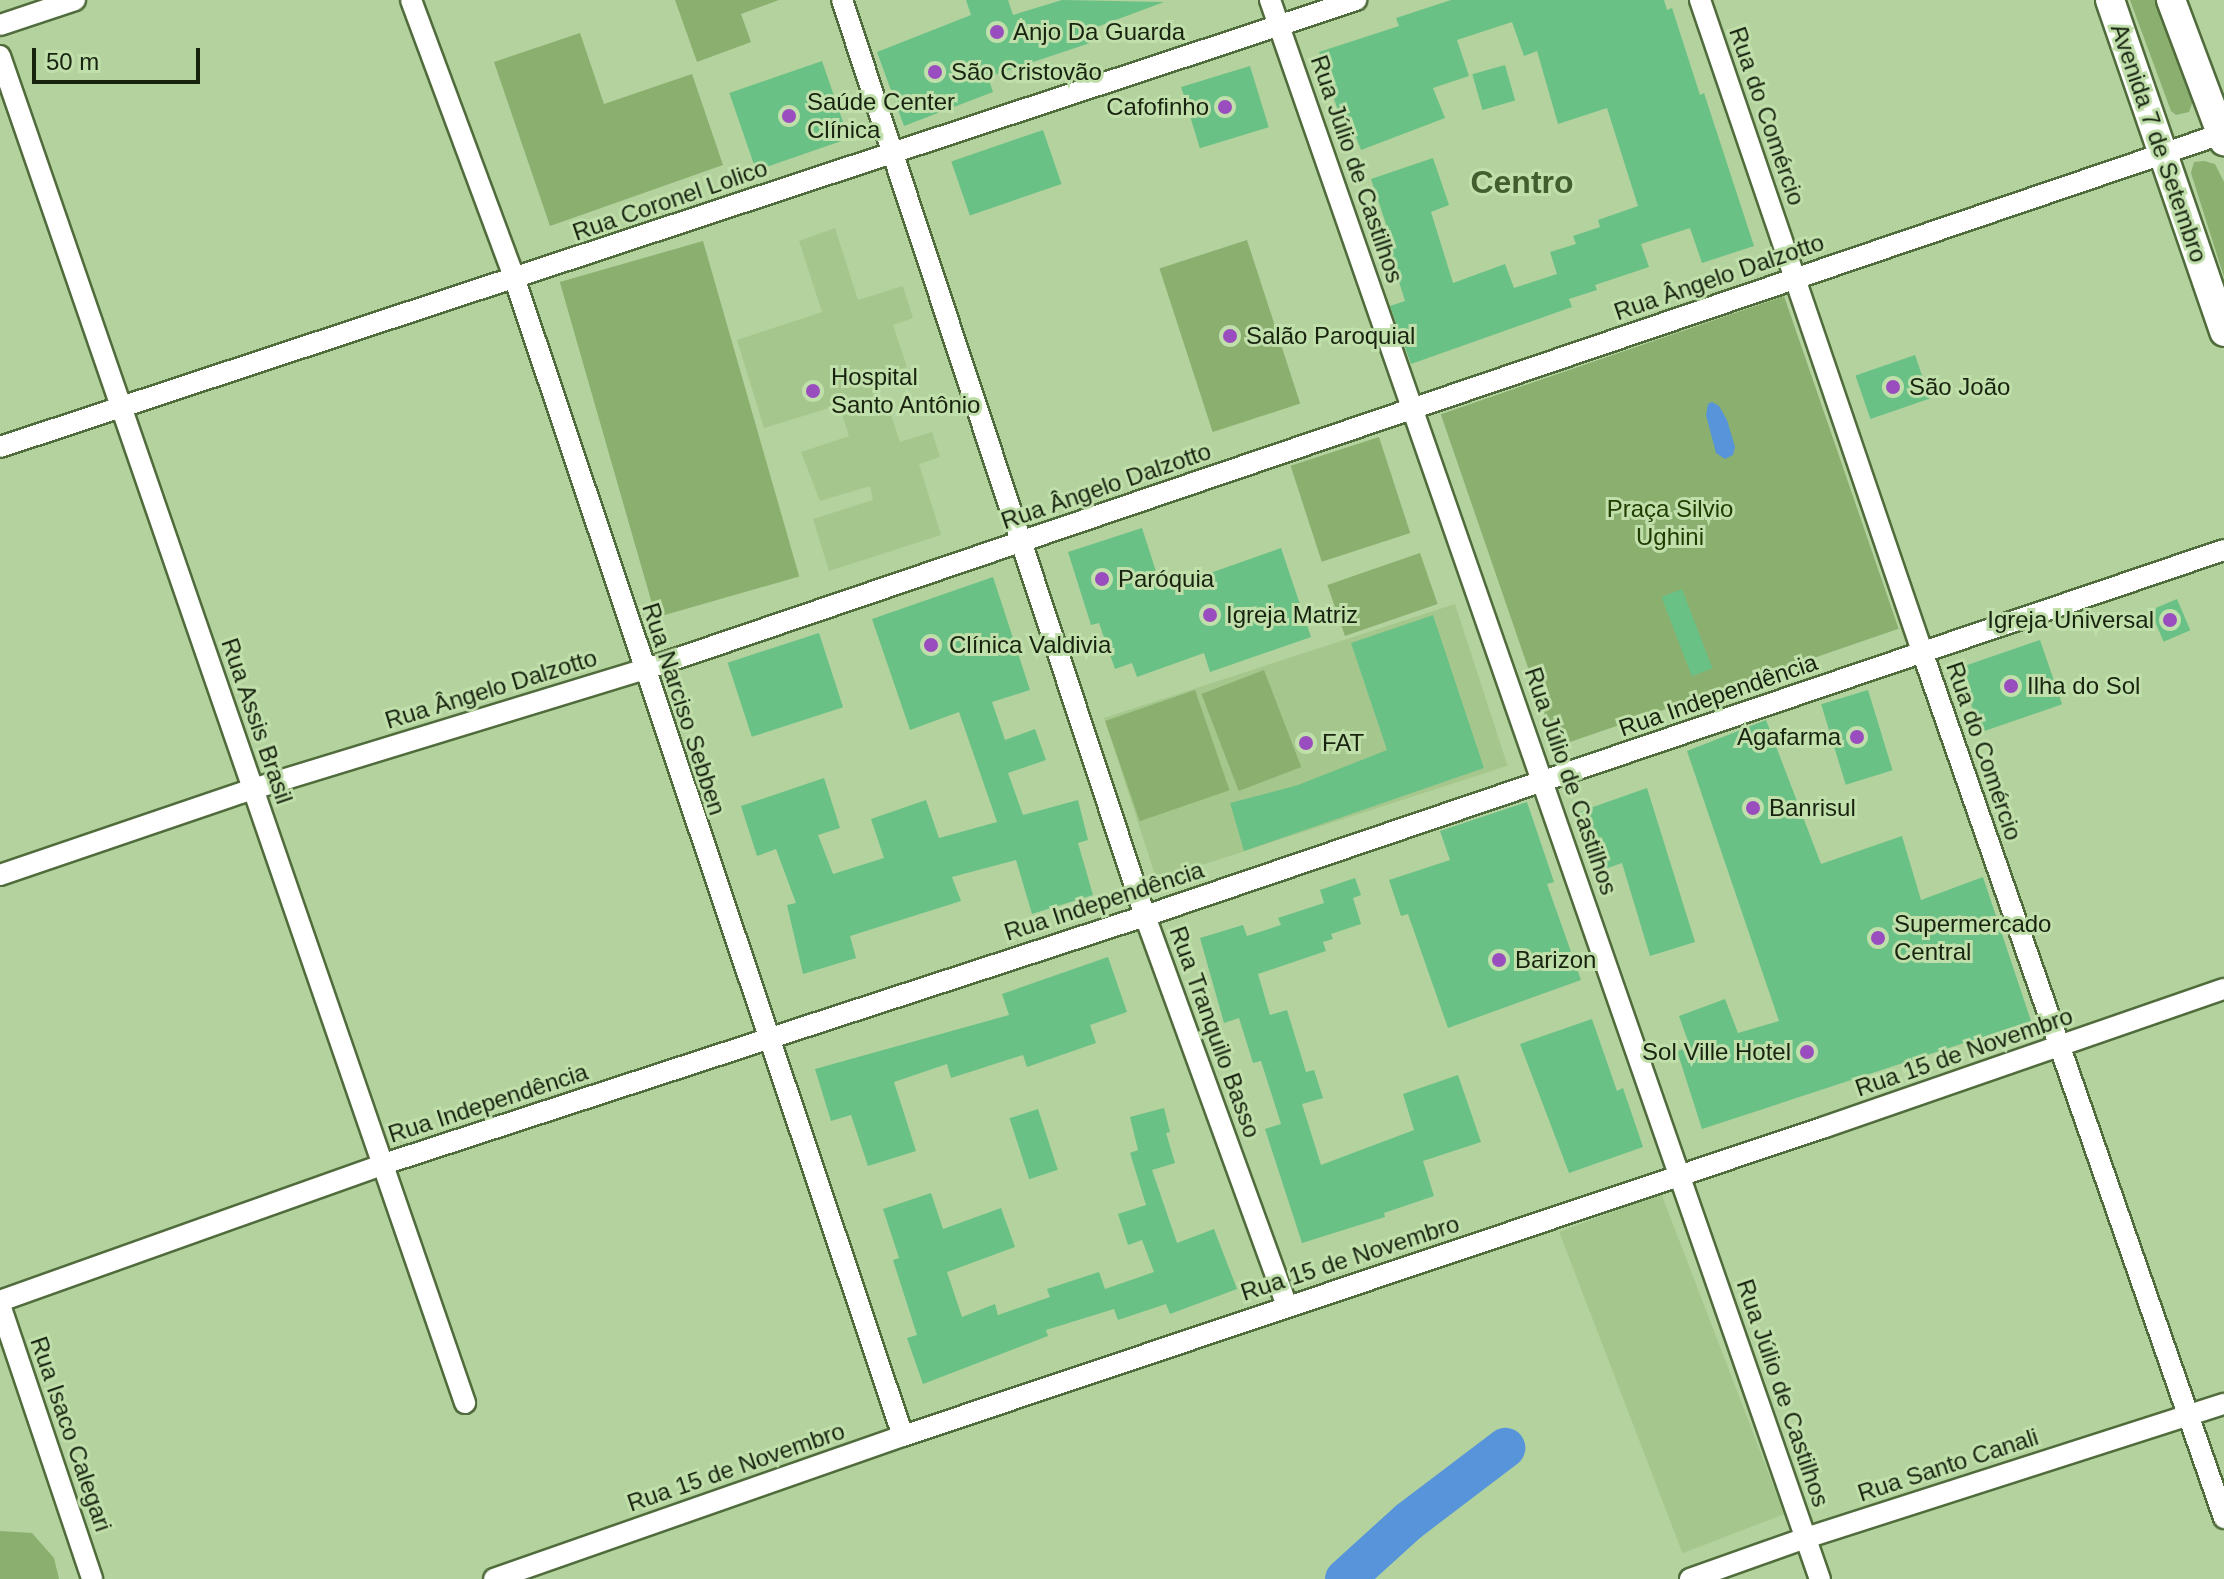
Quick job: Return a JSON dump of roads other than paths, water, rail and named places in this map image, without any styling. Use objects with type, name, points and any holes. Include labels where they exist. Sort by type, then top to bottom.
[{"type":"main road","name":"Avenida 7 de Setembro","points":[[2110,0],[2224,332]]},
{"type":"main road","points":[[2171,0],[2223,136]]},
{"type":"street","points":[[0,25],[75,0]]},
{"type":"street","name":"Rua Narciso Sebben","points":[[411,0],[515,280],[643,670],[903,1436]]},
{"type":"street","name":"Rua Tranquilo Basso","points":[[842,0],[1145,916],[1287,1306]]},
{"type":"street","name":"Rua Júlio de Castilhos","points":[[1270,0],[1820,1579]]},
{"type":"street","name":"Rua Coronel Lolico","points":[[0,447],[515,280],[1356,0]]},
{"type":"street","name":"Rua do Comércio","points":[[1700,0],[1923,654],[2224,1518]]},
{"type":"street","name":"Rua Assis Brasil","points":[[0,56],[465,1403]]},
{"type":"street","name":"Rua Ângelo Dalzotto","points":[[0,875],[253,789],[643,670],[2162,153],[2223,136]]},
{"type":"street","name":"Rua Independência","points":[[0,1303],[384,1164],[1145,916],[2224,550]]},
{"type":"street","name":"Rua 15 de Novembro","points":[[494,1579],[903,1436],[1680,1176],[2224,989]]},
{"type":"street","name":"Rua Isaco Calegari","points":[[0,1303],[92,1579]]},
{"type":"street","name":"Rua Santo Canali","points":[[1690,1579],[1806,1538],[2224,1404]]},
{"type":"water","points":[[1712,402],[1719,406],[1727,420],[1735,447],[1733,455],[1725,459],[1716,453],[1706,415],[1708,404]]},
{"type":"waterway","points":[[1345,1579],[1409,1521],[1505,1448]]},
{"type":"place","name":"Anjo Da Guarda","points":[[997,32]]},
{"type":"place","name":"São Cristovão","points":[[935,72]]},
{"type":"place","name":"Cafofinho","points":[[1225,107]]},
{"type":"place","name":"Saúde Center Clínica","points":[[789,116]]},
{"type":"place","name":"Salão Paroquial","points":[[1230,336]]},
{"type":"place","name":"São João","points":[[1893,387]]},
{"type":"place","name":"Hospital Santo Antônio","points":[[813,391]]},
{"type":"place","name":"Paróquia","points":[[1102,579]]},
{"type":"place","name":"Igreja Matriz","points":[[1210,615]]},
{"type":"place","name":"Igreja Universal","points":[[2170,620]]},
{"type":"place","name":"Clínica Valdivia","points":[[931,645]]},
{"type":"place","name":"Ilha do Sol","points":[[2011,686]]},
{"type":"place","name":"Agafarma","points":[[1857,737]]},
{"type":"place","name":"FAT","points":[[1306,743]]},
{"type":"place","name":"Banrisul","points":[[1753,808]]},
{"type":"place","name":"Supermercado Central","points":[[1878,938]]},
{"type":"place","name":"Barizon","points":[[1499,960]]},
{"type":"place","name":"Sol Ville Hotel","points":[[1807,1052]]},
{"type":"district","name":"Centro","points":[[1522,182]]},
{"type":"park label","name":"Praça Silvio Ughini","points":[[1670,523]]}]
